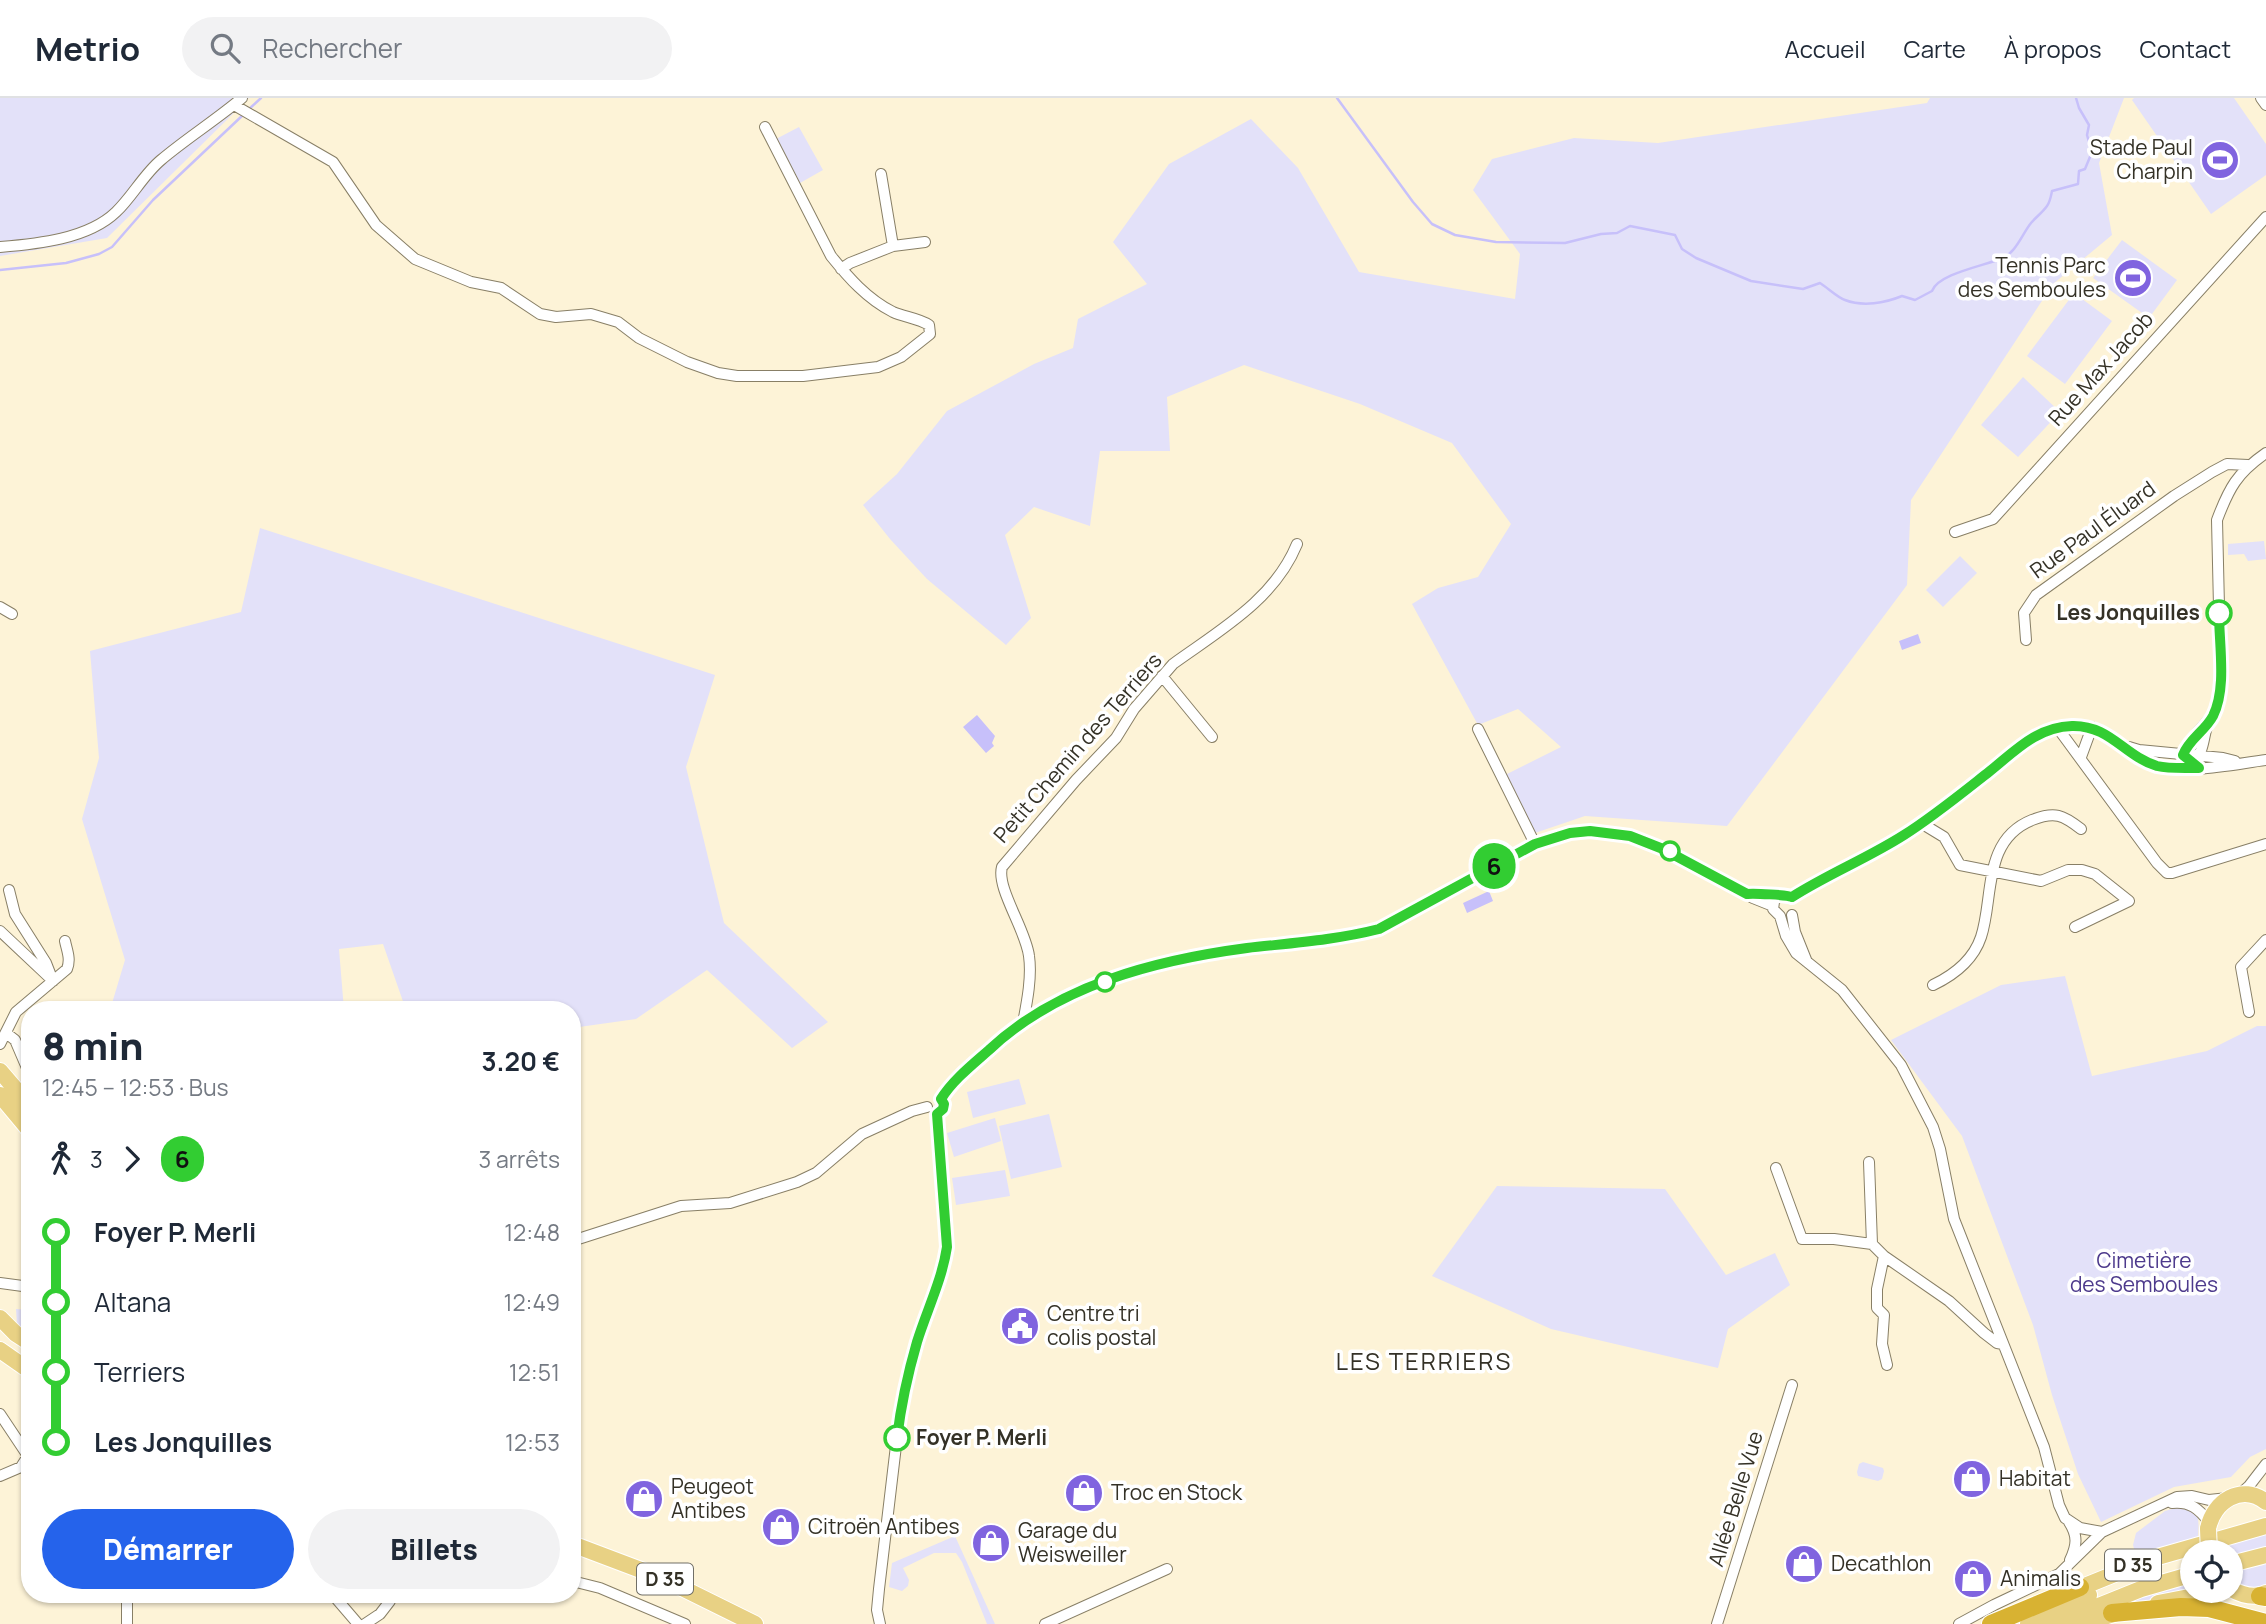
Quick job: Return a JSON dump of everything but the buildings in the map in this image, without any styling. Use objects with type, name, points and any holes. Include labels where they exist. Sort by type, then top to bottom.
[{"type":"highway","points":[[1991,1624],[2080,1587]]},
{"type":"highway","points":[[2112,1613],[2181,1607],[2208,1608],[2266,1623]]},
{"type":"main road","points":[[0,1071],[21,1096]]},
{"type":"main road","points":[[0,1095],[21,1120]]},
{"type":"main road","points":[[0,1318],[21,1337]]},
{"type":"main road","points":[[0,1350],[21,1365]]},
{"type":"main road","points":[[2205,1540],[2216,1510],[2234,1496],[2264,1500]]},
{"type":"main road","name":"D 35","points":[[2009,1624],[2080,1587],[2154,1558],[2266,1526]]},
{"type":"main road","name":"D 35","points":[[581,1547],[662,1577],[754,1624]]},
{"type":"main road","points":[[2028,1624],[2180,1553]]},
{"type":"main road","points":[[2243,1561],[2266,1555]]},
{"type":"main road","name":"D 35","points":[[581,1557],[664,1589],[734,1624]]},
{"type":"main road","name":"D 35","points":[[2054,1624],[2141,1589],[2180,1578]]},
{"type":"main road","points":[[2243,1594],[2264,1595]]},
{"type":"main road","points":[[2082,1624],[2112,1613],[2180,1599]]},
{"type":"street","points":[[2261,98],[2266,105]]},
{"type":"street","points":[[0,247],[66,238],[99,225],[115,213],[159,161],[240,104],[254,116],[333,162],[376,225],[415,259],[471,282],[500,288],[540,314],[556,317],[591,314],[618,322],[639,338],[687,362],[718,373],[737,376],[803,376],[878,367],[901,357],[930,334],[929,325],[891,311],[874,301],[841,269],[831,256],[765,127]]},
{"type":"street","points":[[881,174],[893,246]]},
{"type":"street","name":"Rue Max Jacob","points":[[1955,532],[1993,519],[2266,217]]},
{"type":"street","points":[[841,269],[850,262],[893,246],[925,242]]},
{"type":"street","points":[[1792,897],[1896,840],[2020,745],[2041,732],[2057,727],[2092,727],[2156,765],[2181,768],[2193,760],[2221,694],[2217,520],[2237,477],[2248,465],[2266,453]]},
{"type":"street","name":"Rue Paul Éluard","points":[[2026,640],[2024,613],[2036,595],[2174,496],[2214,471],[2227,464],[2248,465]]},
{"type":"street","points":[[2214,471],[2226,470],[2237,477]]},
{"type":"street","name":"Petit Chemin des Terriers","points":[[1023,1023],[1029,957],[1021,926],[1001,883],[1002,867],[1076,780],[1116,738],[1133,709],[1162,676],[1173,664],[1263,597],[1290,562],[1297,544]]},
{"type":"street","points":[[0,607],[12,614]]},
{"type":"street","points":[[1162,676],[1212,737]]},
{"type":"street","points":[[2193,760],[2190,741],[2207,724]]},
{"type":"street","points":[[2057,727],[2167,873],[2266,844]]},
{"type":"street","points":[[2081,757],[2092,727]]},
{"type":"street","points":[[1478,729],[1535,844]]},
{"type":"street","points":[[2122,744],[2139,750],[2193,760],[2223,758],[2241,763],[2266,760]]},
{"type":"street","points":[[1933,985],[1951,977],[1970,959],[1981,937],[1991,871],[2005,842],[2023,824],[2043,815],[2064,816],[2081,829]]},
{"type":"street","points":[[1921,823],[1944,837],[1960,865],[2041,881],[2068,870],[2082,870],[2095,874],[2129,901],[2075,927]]},
{"type":"street","points":[[941,1099],[948,1087],[1004,1035],[1060,1000],[1156,964],[1245,949],[1354,936],[1379,929],[1535,844],[1570,833],[1590,831],[1630,836],[1670,851],[1747,894],[1775,901],[1786,895],[1792,897],[1796,906],[1792,915],[1795,932],[1807,962]]},
{"type":"street","points":[[9,890],[15,914],[46,963],[53,981]]},
{"type":"street","points":[[1775,901],[1775,912],[1780,916],[1792,915]]},
{"type":"street","points":[[1780,916],[1786,936],[1796,953],[1842,990],[1901,1065],[1933,1127],[1954,1219],[2044,1447],[2061,1512],[2077,1536],[2071,1558],[2059,1574]]},
{"type":"street","points":[[0,931],[53,981]]},
{"type":"street","points":[[2249,1012],[2241,967],[2266,940]]},
{"type":"street","points":[[29,1001],[67,969],[69,963],[65,941]]},
{"type":"street","points":[[21,1008],[16,1012],[2,1040],[15,1040],[21,1054]]},
{"type":"street","points":[[581,1238],[681,1206],[730,1203],[797,1182],[816,1173],[862,1134],[927,1107],[932,1098],[937,1097],[944,1104],[937,1114]]},
{"type":"street","points":[[927,1107],[937,1114]]},
{"type":"street","points":[[880,1624],[877,1610],[900,1412],[918,1341],[944,1264],[947,1247],[937,1114]]},
{"type":"street","points":[[1869,1162],[1872,1244]]},
{"type":"street","points":[[1776,1168],[1802,1239],[1835,1239],[1872,1244],[1884,1256],[1949,1301],[1984,1333],[2003,1345]]},
{"type":"street","points":[[1884,1256],[1877,1289],[1877,1308],[1884,1315],[1882,1344],[1886,1366]]},
{"type":"street","points":[[0,1283],[21,1286]]},
{"type":"street","name":"Allée Belle Vue","points":[[1717,1624],[1792,1385]]},
{"type":"street","points":[[0,1414],[21,1445]]},
{"type":"street","points":[[0,1476],[21,1467]]},
{"type":"street","points":[[2077,1536],[2115,1528],[2158,1506],[2185,1496],[2209,1500],[2234,1496],[2264,1468]]},
{"type":"street","points":[[2264,1468],[2264,1500]]},
{"type":"street","points":[[2158,1506],[2175,1503],[2195,1506],[2204,1540]]},
{"type":"street","points":[[2069,1522],[2096,1532]]},
{"type":"street","points":[[1959,1624],[2059,1574],[2096,1532]]},
{"type":"street","points":[[1045,1624],[1167,1569]]},
{"type":"street","points":[[581,1583],[600,1588],[685,1624]]},
{"type":"street","points":[[127,1603],[127,1624]]},
{"type":"street","points":[[340,1603],[358,1624]]},
{"type":"street","points":[[365,1624],[380,1614],[388,1603]]},
{"type":"street","points":[[870,1624],[877,1610]]},
{"type":"green space","points":[[0,98],[249,98],[107,238],[0,256]]},
{"type":"green space","points":[[1930,98],[2124,98],[2099,163],[2112,235],[2053,284],[1911,500],[1907,585],[1727,826],[1585,816],[1535,833],[1505,775],[1561,747],[1518,709],[1478,725],[1412,604],[1438,588],[1478,577],[1511,524],[1452,443],[1360,404],[1244,365],[1167,397],[1170,451],[1100,451],[1090,526],[1034,507],[1005,535],[1031,618],[1006,645],[927,579],[863,505],[897,474],[947,411],[1034,364],[1073,348],[1078,319],[1147,284],[1113,242],[1169,164],[1251,119],[1298,168],[1359,272],[1515,299],[1520,254],[1473,190],[1492,159],[1574,138],[1658,143],[1927,103]]},
{"type":"green space","name":"Stade Paul Charpin","points":[[2234,98],[2266,144],[2266,175],[2211,214],[2132,100]]},
{"type":"green space","points":[[799,127],[823,170],[800,183],[776,139]]},
{"type":"green space","points":[[2122,240],[2177,280],[2149,318],[2093,278]]},
{"type":"green space","points":[[2074,293],[2112,321],[2065,384],[2027,356]]},
{"type":"green space","points":[[2023,377],[2060,412],[2018,457],[1981,425]]},
{"type":"green space","points":[[260,528],[715,675],[686,767],[724,923],[828,1022],[792,1048],[707,970],[636,1019],[581,1027],[581,1001],[403,1001],[383,944],[339,949],[343,1001],[113,1001],[125,960],[82,819],[99,758],[90,651],[241,612]]},
{"type":"green space","points":[[2264,541],[2266,559],[2248,561],[2244,554],[2228,555],[2228,544]]},
{"type":"green space","points":[[1960,556],[1977,573],[1943,607],[1926,590]]},
{"type":"green space","name":"Cimetière des Semboules","points":[[2065,976],[2092,1076],[2207,1051],[2257,1026],[2266,1026],[2266,1449],[2250,1457],[2231,1477],[2174,1487],[2101,1522],[2078,1474],[2033,1325],[1962,1136],[1891,1040],[2001,985]]},
{"type":"green space","points":[[1019,1079],[1026,1104],[973,1118],[967,1092]]},
{"type":"green space","points":[[1049,1114],[1062,1167],[1011,1179],[999,1126]]},
{"type":"green space","points":[[995,1118],[1001,1141],[954,1157],[947,1133]]},
{"type":"green space","points":[[1005,1170],[1010,1196],[956,1205],[952,1178]]},
{"type":"green space","points":[[1497,1186],[1665,1189],[1726,1275],[1775,1253],[1790,1285],[1728,1329],[1718,1368],[1551,1329],[1432,1276]]},
{"type":"green space","points":[[16,1309],[21,1309],[21,1328],[17,1325]]},
{"type":"green space","points":[[1863,1462],[1883,1468],[1882,1479],[1878,1481],[1858,1476],[1859,1464]]},
{"type":"green space","points":[[2179,1507],[2195,1513],[2199,1525],[2198,1537],[2135,1552],[2133,1545],[2136,1533],[2165,1511]]},
{"type":"green space","points":[[2266,1532],[2266,1585],[2243,1587],[2243,1570],[2264,1565],[2261,1549],[2243,1553],[2243,1540],[2235,1540]]},
{"type":"green space","points":[[955,1536],[995,1624],[987,1624],[956,1553],[934,1553],[903,1568],[909,1580],[908,1586],[902,1591],[889,1587],[892,1563]]},
{"type":"green space","points":[[2180,1585],[2180,1595],[2113,1609],[2135,1598]]},
{"type":"shaded area","points":[[1918,634],[1921,643],[1902,650],[1899,641]]},
{"type":"shaded area","points":[[977,715],[995,736],[992,743],[994,746],[986,753],[963,727]]},
{"type":"shaded area","points":[[1489,891],[1493,901],[1467,913],[1463,903]]},
{"type":"waterway","points":[[248,110],[261,98]]},
{"type":"waterway","points":[[1337,98],[1413,202],[1432,224],[1455,235],[1496,242],[1565,243],[1617,233],[1630,226],[1675,235],[1682,249],[1696,258],[1751,281],[1803,289],[1820,283],[1845,300],[1866,304],[1902,296],[1915,300],[1952,275],[2010,253],[2047,206],[2052,191],[2078,184],[2079,171],[2085,169],[2092,152],[2087,135],[2089,125],[2076,98]]},
{"type":"waterway","points":[[0,270],[66,263],[99,254],[112,247],[153,200],[243,115]]},
{"type":"bus line","name":"6","points":[[897,1438],[900,1412],[918,1341],[944,1264],[947,1247],[936,1122],[937,1114],[943,1109],[941,1099],[948,1087],[1004,1035],[1023,1023],[1060,1000],[1156,964],[1245,949],[1354,936],[1379,929],[1535,844],[1570,833],[1590,831],[1630,836],[1670,851],[1747,894],[1792,897],[1904,835],[1993,769],[2020,745],[2041,732],[2057,727],[2092,727],[2108,734],[2139,757],[2156,765],[2199,768],[2183,755],[2190,741],[2213,715],[2221,694],[2219,613]]},
{"type":"place","name":"Stade Paul Charpin","points":[[2220,160]]},
{"type":"place","name":"Tennis Parc des Semboules","points":[[2133,278]]},
{"type":"place","name":"Les Jonquilles","points":[[2219,613]]},
{"type":"place","name":"Centre tri colis postal","points":[[1020,1326]]},
{"type":"place","name":"Foyer P. Merli","points":[[897,1438]]},
{"type":"place","name":"Habitat","points":[[1972,1479]]},
{"type":"place","name":"Troc en Stock","points":[[1084,1493]]},
{"type":"place","name":"Peugeot Antibes","points":[[644,1499]]},
{"type":"place","name":"Citroën Antibes","points":[[781,1527]]},
{"type":"place","name":"Garage du Weisweiller","points":[[991,1543]]},
{"type":"place","name":"Decathlon","points":[[1804,1564]]},
{"type":"place","name":"Animalis","points":[[1973,1579]]},
{"type":"district","name":"LES TERRIERS","points":[[1424,1362]]}]
